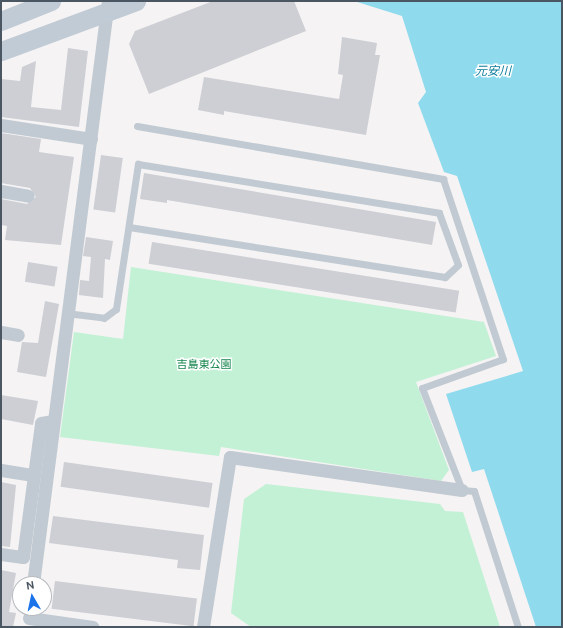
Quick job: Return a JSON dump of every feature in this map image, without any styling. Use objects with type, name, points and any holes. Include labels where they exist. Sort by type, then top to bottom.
[{"type":"street","points":[[1,21],[51,1]]},
{"type":"street","points":[[1,51],[107,6],[136,1]]},
{"type":"street","points":[[34,576],[52,420],[91,139],[107,6]]},
{"type":"street","points":[[1,125],[91,139]]},
{"type":"street","points":[[1,191],[28,196]]},
{"type":"street","points":[[1,332],[18,335]]},
{"type":"street","points":[[1,554],[24,557],[32,475],[41,423],[52,420]]},
{"type":"street","points":[[203,627],[230,457],[462,490]]},
{"type":"street","points":[[1,470],[32,475]]},
{"type":"street","points":[[29,618],[92,627]]},
{"type":"lane","points":[[137,126],[443,179],[503,359],[422,388],[462,490],[474,492],[518,627]]},
{"type":"lane","points":[[66,313],[104,318],[116,309],[138,164],[439,213],[458,265],[444,277],[129,227]]},
{"type":"green space","name":"吉島東公園","points":[[131,267],[484,322],[496,356],[416,382],[449,470],[441,481],[221,447],[219,456],[60,437],[74,332],[123,339]]},
{"type":"green space","points":[[266,484],[440,504],[445,511],[463,512],[500,627],[251,627],[231,613],[244,499]]},
{"type":"water","name":"元安川","points":[[354,1],[562,1],[562,627],[536,627],[484,469],[472,472],[446,394],[523,371],[457,176],[444,172],[418,103],[426,92],[402,16]]},
{"type":"building","points":[[213,1],[294,1],[306,31],[149,94],[129,44],[135,31]]},
{"type":"building","points":[[342,37],[377,43],[375,55],[380,55],[366,135],[224,111],[224,115],[198,110],[204,77],[339,99],[343,75],[338,74]]},
{"type":"building","points":[[68,48],[88,51],[79,127],[1,117],[1,79],[20,81],[22,67],[36,61],[31,107],[61,110]]},
{"type":"building","points":[[1,133],[41,139],[39,152],[74,157],[61,245],[5,240],[7,226],[1,225],[1,199],[27,204],[36,197],[30,188],[1,183]]},
{"type":"building","points":[[101,155],[123,158],[115,213],[93,209]]},
{"type":"building","points":[[144,173],[436,222],[432,245],[167,200],[167,203],[140,199]]},
{"type":"building","points":[[86,237],[113,241],[110,260],[105,259],[103,298],[79,295],[80,280],[89,281],[91,257],[83,256]]},
{"type":"building","points":[[152,242],[459,291],[456,312],[149,264]]},
{"type":"building","points":[[28,262],[58,267],[55,286],[25,282]]},
{"type":"building","points":[[45,301],[59,304],[46,377],[17,372],[22,342],[38,343]]},
{"type":"building","points":[[1,395],[38,401],[33,425],[1,419]]},
{"type":"building","points":[[64,462],[213,483],[209,508],[61,487]]},
{"type":"building","points":[[1,482],[16,485],[10,547],[1,546]]},
{"type":"building","points":[[53,516],[204,535],[200,570],[177,568],[178,560],[49,543]]},
{"type":"building","points":[[1,570],[16,573],[15,576],[12,576],[12,595],[9,612],[12,612],[12,616],[15,616],[13,627],[1,627]]},
{"type":"building","points":[[55,581],[197,598],[194,626],[52,609]]}]
